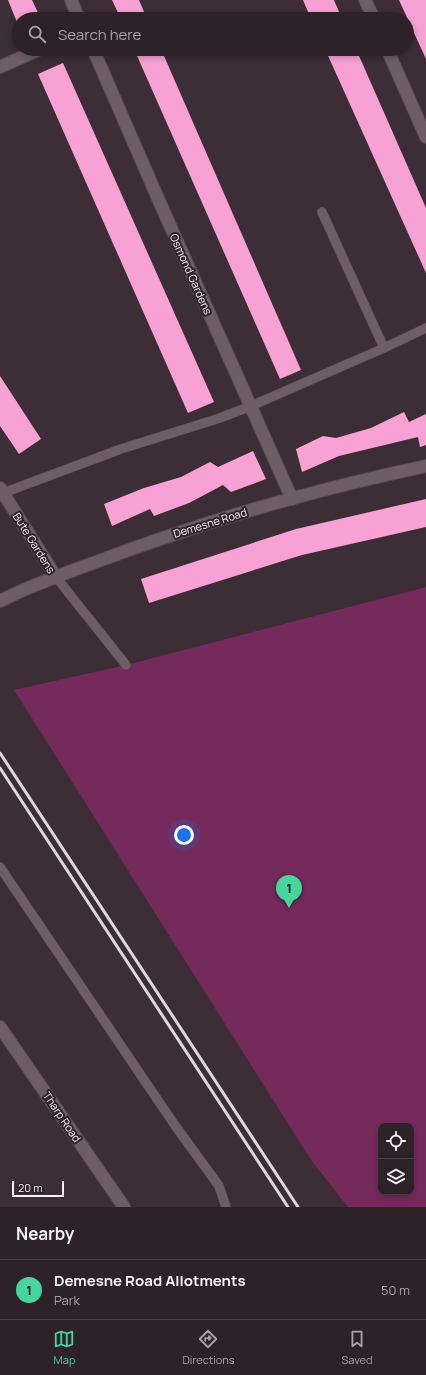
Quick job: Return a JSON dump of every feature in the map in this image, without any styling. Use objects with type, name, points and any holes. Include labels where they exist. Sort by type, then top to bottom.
[{"type":"street","points":[[71,0],[77,12]]},
{"type":"street","points":[[365,0],[371,12]]},
{"type":"street","points":[[0,67],[24,56]]},
{"type":"street","name":"Osmond Gardens","points":[[96,56],[292,499]]},
{"type":"street","points":[[390,56],[426,137]]},
{"type":"street","name":"Demesne Road","points":[[0,601],[56,577],[141,545],[198,526],[292,499],[426,466]]},
{"type":"street","name":"Bute Gardens","points":[[1,490],[56,577]]},
{"type":"street","name":"Tharp Road","points":[[0,1027],[124,1207]]},
{"type":"lane","points":[[322,212],[384,348]]},
{"type":"lane","points":[[1,490],[121,449],[220,418],[384,348],[426,328]]},
{"type":"lane","points":[[56,577],[126,665]]},
{"type":"lane","points":[[0,867],[170,1118],[219,1186],[226,1207]]},
{"type":"shaded area","points":[[426,587],[426,1207],[348,1207],[311,1160],[14,690],[126,665]]},
{"type":"building","points":[[8,0],[32,0],[38,12],[13,12]]},
{"type":"building","points":[[112,0],[139,0],[144,12],[118,12]]},
{"type":"building","points":[[303,0],[334,0],[339,12],[308,12]]},
{"type":"building","points":[[399,0],[426,0],[426,59],[414,33],[414,12],[404,12]]},
{"type":"building","points":[[137,56],[164,56],[301,370],[280,379]]},
{"type":"building","points":[[328,56],[359,56],[426,208],[426,273]]},
{"type":"building","points":[[63,63],[214,402],[188,413],[38,74]]},
{"type":"building","points":[[0,376],[41,439],[19,454],[0,426]]},
{"type":"building","points":[[404,412],[409,422],[426,414],[426,445],[420,447],[418,437],[339,456],[302,472],[296,449],[323,436],[336,438],[371,428]]},
{"type":"building","points":[[253,451],[266,479],[231,492],[223,485],[189,503],[154,516],[150,509],[112,526],[104,504],[144,488],[181,477],[210,462],[218,467]]},
{"type":"building","points":[[426,499],[426,527],[302,555],[149,603],[141,579],[296,529]]},
{"type":"railway","points":[[0,753],[298,1207]]},
{"type":"railway","points":[[0,768],[288,1207]]},
{"type":"place","name":"Demesne Road Allotments","points":[[289,908]]}]
